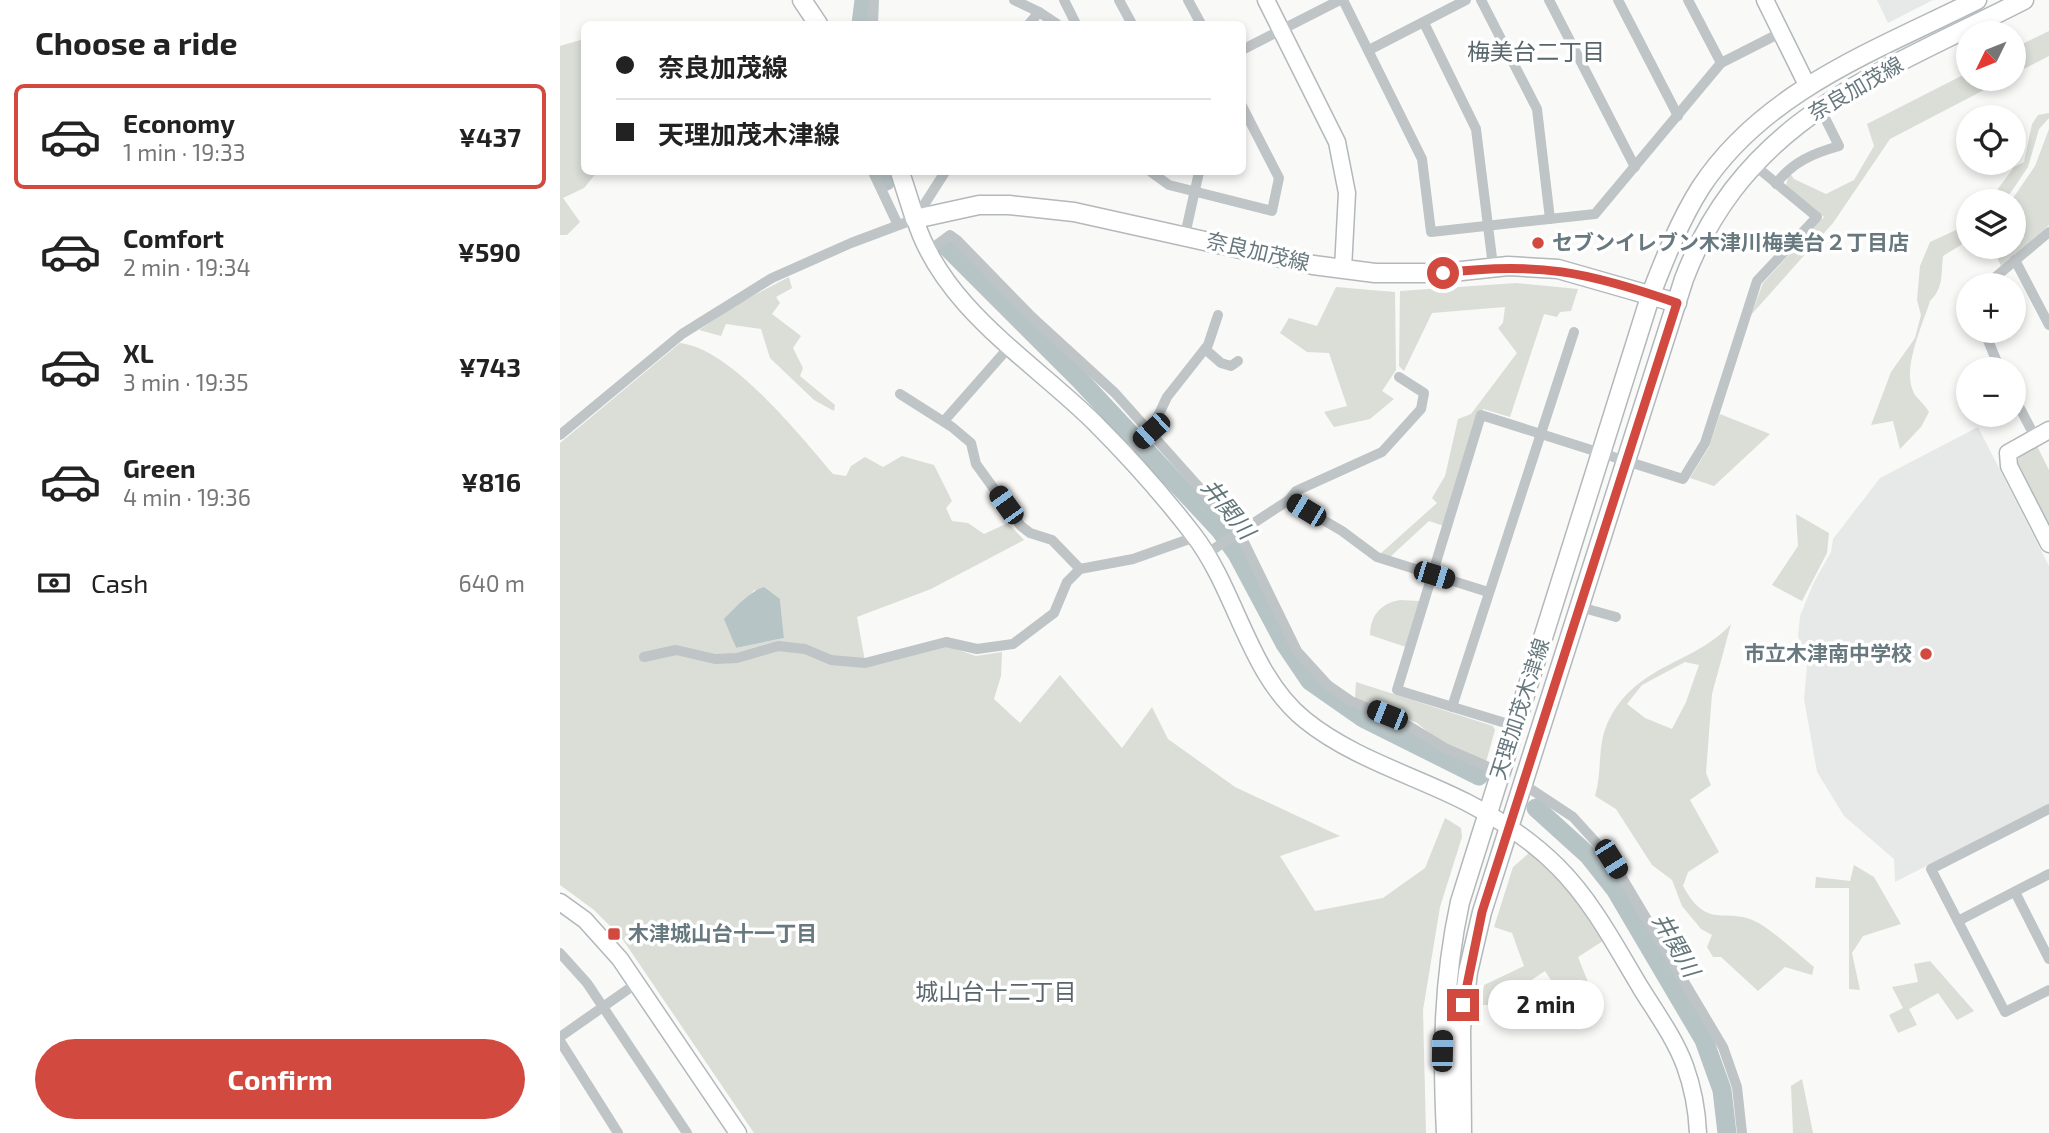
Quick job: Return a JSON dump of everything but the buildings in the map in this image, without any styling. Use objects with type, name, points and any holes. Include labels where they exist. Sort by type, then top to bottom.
[{"type":"main road","points":[[802,0],[816,21]]},
{"type":"main road","name":"奈良加茂線","points":[[1651,294],[1680,225],[1713,170],[1752,128],[1807,85],[1977,0]]},
{"type":"main road","name":"奈良加茂線","points":[[915,219],[979,205],[1009,205],[1074,212],[1313,265],[1408,274],[1493,266],[1558,269],[1677,303],[1691,260],[1708,225],[1753,164],[1819,106],[2024,0]]},
{"type":"main road","points":[[901,175],[915,219]]},
{"type":"main road","name":"天理加茂木津線","points":[[1446,1133],[1442,1051],[1447,973],[1460,902],[1651,294]]},
{"type":"main road","name":"天理加茂木津線","points":[[1462,1133],[1459,1053],[1468,972],[1482,912],[1677,303]]},
{"type":"street","points":[[873,21],[874,0]]},
{"type":"street","points":[[1014,0],[1052,21]]},
{"type":"street","points":[[1064,0],[1074,21]]},
{"type":"street","points":[[1119,0],[1130,21]]},
{"type":"street","points":[[1188,0],[1199,21]]},
{"type":"street","points":[[1266,0],[1330,126],[1342,159],[1348,209],[1343,269]]},
{"type":"street","points":[[1246,48],[1341,0],[1369,50],[1422,159],[1431,232],[1595,214],[1721,64],[1782,32]]},
{"type":"street","points":[[1369,50],[1466,0]]},
{"type":"street","points":[[1481,0],[1537,109],[1550,219]]},
{"type":"street","points":[[1549,0],[1636,167]]},
{"type":"street","points":[[1618,0],[1678,116]]},
{"type":"street","points":[[1688,0],[1721,64]]},
{"type":"street","points":[[1765,0],[1807,85]]},
{"type":"street","points":[[1032,21],[1039,12]]},
{"type":"street","points":[[1423,23],[1476,129],[1493,266]]},
{"type":"street","points":[[1776,184],[1786,170],[1816,152],[1839,146],[1819,106]]},
{"type":"street","points":[[1155,175],[1169,185],[1272,211],[1279,178],[1246,114]]},
{"type":"street","points":[[1516,726],[1397,690],[1482,415],[1683,479],[1705,443],[1757,281],[1817,217],[1753,164]]},
{"type":"street","points":[[874,175],[898,225]]},
{"type":"street","points":[[560,435],[682,334],[772,278],[915,219],[943,175]]},
{"type":"street","points":[[1185,235],[1198,175]]},
{"type":"street","points":[[915,219],[927,252],[947,282],[1010,346],[1129,450],[1195,537],[1210,551],[1272,683],[1306,721],[1332,738],[1487,815],[1557,866],[1584,896],[1683,1062],[1695,1105],[1698,1133]]},
{"type":"street","points":[[2000,273],[2049,232]]},
{"type":"street","points":[[927,252],[950,235],[957,240],[1151,431],[1239,532],[1297,651],[1328,685],[1351,701],[1404,723],[1445,748],[1500,772]]},
{"type":"street","points":[[2015,260],[2049,325]]},
{"type":"street","points":[[1129,450],[1151,431],[1167,397],[1206,349],[1218,316]]},
{"type":"street","points":[[1452,707],[1574,332]]},
{"type":"street","points":[[944,421],[1010,346]]},
{"type":"street","points":[[1206,349],[1221,363],[1231,366],[1238,361]]},
{"type":"street","points":[[1210,551],[1289,500],[1296,491],[1323,476],[1382,452],[1421,409],[1424,393],[1399,377]]},
{"type":"street","points":[[900,394],[944,421],[971,443],[976,464],[1021,526],[1030,533],[1052,540],[1080,569]]},
{"type":"street","points":[[2026,412],[2042,433],[2008,453],[2009,466],[2049,544]]},
{"type":"street","points":[[1289,500],[1342,531],[1377,557],[1488,592]]},
{"type":"street","points":[[644,657],[676,650],[704,657],[737,658],[778,646],[805,649],[831,660],[865,663],[946,642],[977,649],[1013,645],[1054,613],[1067,582],[1080,569],[1133,559],[1195,537]]},
{"type":"street","points":[[1580,607],[1616,617]]},
{"type":"street","points":[[1523,784],[1573,817],[1611,859],[1723,1047],[1737,1087],[1742,1133]]},
{"type":"street","points":[[2049,809],[1931,869],[2005,1012],[2049,990]]},
{"type":"street","points":[[1958,920],[2049,874]]},
{"type":"street","points":[[2015,892],[2049,959]]},
{"type":"street","points":[[560,902],[604,939],[637,983],[738,1133]]},
{"type":"street","points":[[560,953],[604,1008],[687,1133]]},
{"type":"street","points":[[618,1133],[560,1039],[637,983]]},
{"type":"shaded area","points":[[1877,0],[1933,0],[1888,23]]},
{"type":"shaded area","points":[[2049,31],[2049,56],[2026,68],[2026,42]]},
{"type":"shaded area","points":[[581,40],[581,175],[595,175],[584,188],[563,198],[580,222],[567,235],[560,235],[560,46]]},
{"type":"shaded area","points":[[1956,79],[1956,91],[1982,91],[1890,139],[1833,223],[1751,315],[1763,283],[1824,217],[1786,186],[1789,172],[1794,179],[1826,194],[1854,180],[1874,146],[1867,124]]},
{"type":"shaded area","points":[[2049,113],[2049,118],[2039,129],[2026,170],[2026,152],[2032,124],[2038,115]]},
{"type":"shaded area","points":[[2049,129],[2049,225],[2026,245],[2026,189],[2019,189],[2035,166]]},
{"type":"shaded area","points":[[2008,175],[2023,175],[2013,189],[1998,189]]},
{"type":"shaded area","points":[[1956,230],[1956,248],[1943,256],[1940,285],[1930,301],[1911,361],[1911,385],[1915,395],[1929,412],[1921,427],[1900,449],[1893,421],[1871,425],[1891,372],[1915,338],[1921,315],[1917,300],[1920,266],[1930,242]]},
{"type":"shaded area","points":[[1998,259],[2009,259],[2001,266]]},
{"type":"shaded area","points":[[789,277],[792,288],[776,297],[780,303],[772,314],[801,336],[793,348],[803,368],[800,376],[835,405],[834,411],[814,400],[770,358],[761,329],[726,324],[721,336],[699,330],[739,303]]},
{"type":"shaded area","points":[[1516,283],[1578,289],[1571,311],[1560,312],[1557,317],[1544,314],[1510,417],[1483,409],[1444,526],[1429,521],[1390,557],[1380,554],[1437,503],[1432,498],[1445,476],[1458,419],[1471,414],[1517,353],[1498,328],[1503,323],[1505,307],[1432,313],[1404,371],[1399,366],[1400,291]]},
{"type":"shaded area","points":[[1336,287],[1395,292],[1396,370],[1382,391],[1394,399],[1370,419],[1334,427],[1324,412],[1347,406],[1329,353],[1307,352],[1280,333],[1289,318],[1317,326]]},
{"type":"shaded area","points":[[680,343],[700,348],[742,376],[783,417],[833,474],[846,476],[851,466],[865,457],[883,467],[902,456],[934,465],[952,501],[946,508],[952,521],[968,523],[984,534],[1008,523],[1024,540],[931,589],[857,617],[866,667],[944,645],[976,656],[1002,652],[1001,676],[994,699],[1020,723],[1060,675],[1122,748],[1152,707],[1168,739],[1235,787],[1340,836],[1280,856],[1315,911],[1383,898],[1425,868],[1445,818],[1461,828],[1462,837],[1440,907],[1423,1010],[1426,1133],[754,1133],[621,937],[594,910],[560,885],[560,443]],"holes":[[[754,590],[780,599],[784,638],[736,648],[733,641],[734,626]]]},
{"type":"shaded area","points":[[1720,414],[1770,434],[1714,486],[1690,478],[1709,447]]},
{"type":"shaded area","name":"市立木津南中学校","points":[[1978,427],[2049,566],[2049,804],[1895,882],[1894,859],[1844,816],[1817,772],[1804,699],[1807,666],[1798,636],[1800,616],[1813,584],[1831,552],[1833,539],[1880,478]]},
{"type":"shaded area","points":[[2037,446],[2049,470],[2049,525],[2017,463],[2020,454]]},
{"type":"shaded area","points":[[1796,514],[1829,533],[1827,553],[1802,601],[1772,585],[1798,546]]},
{"type":"shaded area","points":[[764,587],[780,599],[784,638],[736,648],[724,619],[748,596]]},
{"type":"shaded area","points":[[1400,600],[1420,601],[1406,647],[1370,635],[1374,616],[1378,611],[1387,604]]},
{"type":"shaded area","points":[[1731,624],[1712,694],[1706,773],[1711,785],[1690,800],[1719,852],[1688,872],[1683,886],[1692,901],[1701,909],[1710,914],[1739,916],[1762,925],[1814,967],[1812,975],[1785,967],[1758,991],[1721,957],[1713,957],[1707,947],[1712,935],[1701,929],[1682,906],[1672,880],[1652,865],[1616,809],[1595,796],[1603,737],[1610,718],[1622,700],[1652,675],[1717,637]],"holes":[[[1685,662],[1699,665],[1686,702],[1672,729],[1645,718],[1627,704],[1642,685]]]},
{"type":"shaded area","points":[[1356,682],[1493,726],[1495,730],[1486,762],[1439,741],[1417,723],[1355,699]]},
{"type":"shaded area","points":[[1529,853],[1566,887],[1603,941],[1578,957],[1588,982],[1567,993],[1558,991],[1545,971],[1518,989],[1526,1008],[1502,1019],[1489,1005],[1481,1005],[1484,985],[1524,966],[1512,933],[1494,927],[1513,867]]},
{"type":"shaded area","points":[[1854,865],[1874,877],[1901,924],[1863,936],[1852,953],[1860,990],[1849,989],[1849,888],[1815,888],[1816,877],[1850,881]]},
{"type":"shaded area","points":[[1930,961],[1974,1011],[1957,1020],[1938,993],[1909,1009],[1917,1025],[1898,1033],[1889,1015],[1903,1008],[1892,987],[1918,982],[1914,964]]},
{"type":"shaded area","points":[[1802,1079],[1813,1133],[1793,1133],[1791,1086]]},
{"type":"waterway","name":"井関川","points":[[861,21],[864,0]]},
{"type":"waterway","name":"井関川","points":[[883,175],[886,181]]},
{"type":"waterway","name":"井関川","points":[[946,246],[1080,380],[1220,530],[1237,554],[1285,644],[1310,681],[1363,718],[1479,776]]},
{"type":"waterway","name":"井関川","points":[[1536,808],[1589,856],[1615,889],[1704,1040],[1722,1090],[1727,1133]]},
{"type":"place","name":"セブンイレブン木津川梅美台２丁目店","points":[[1538,243]]},
{"type":"place","name":"市立木津南中学校","points":[[1926,654]]},
{"type":"place","name":"木津城山台十一丁目","points":[[614,934]]},
{"type":"district","name":"梅美台二丁目","points":[[1536,52]]},
{"type":"district","name":"城山台十二丁目","points":[[996,992]]},
{"type":"route","points":[[1443,273],[1493,266],[1558,269],[1636,289],[1677,303],[1482,912],[1472,950],[1463,1005]]}]
